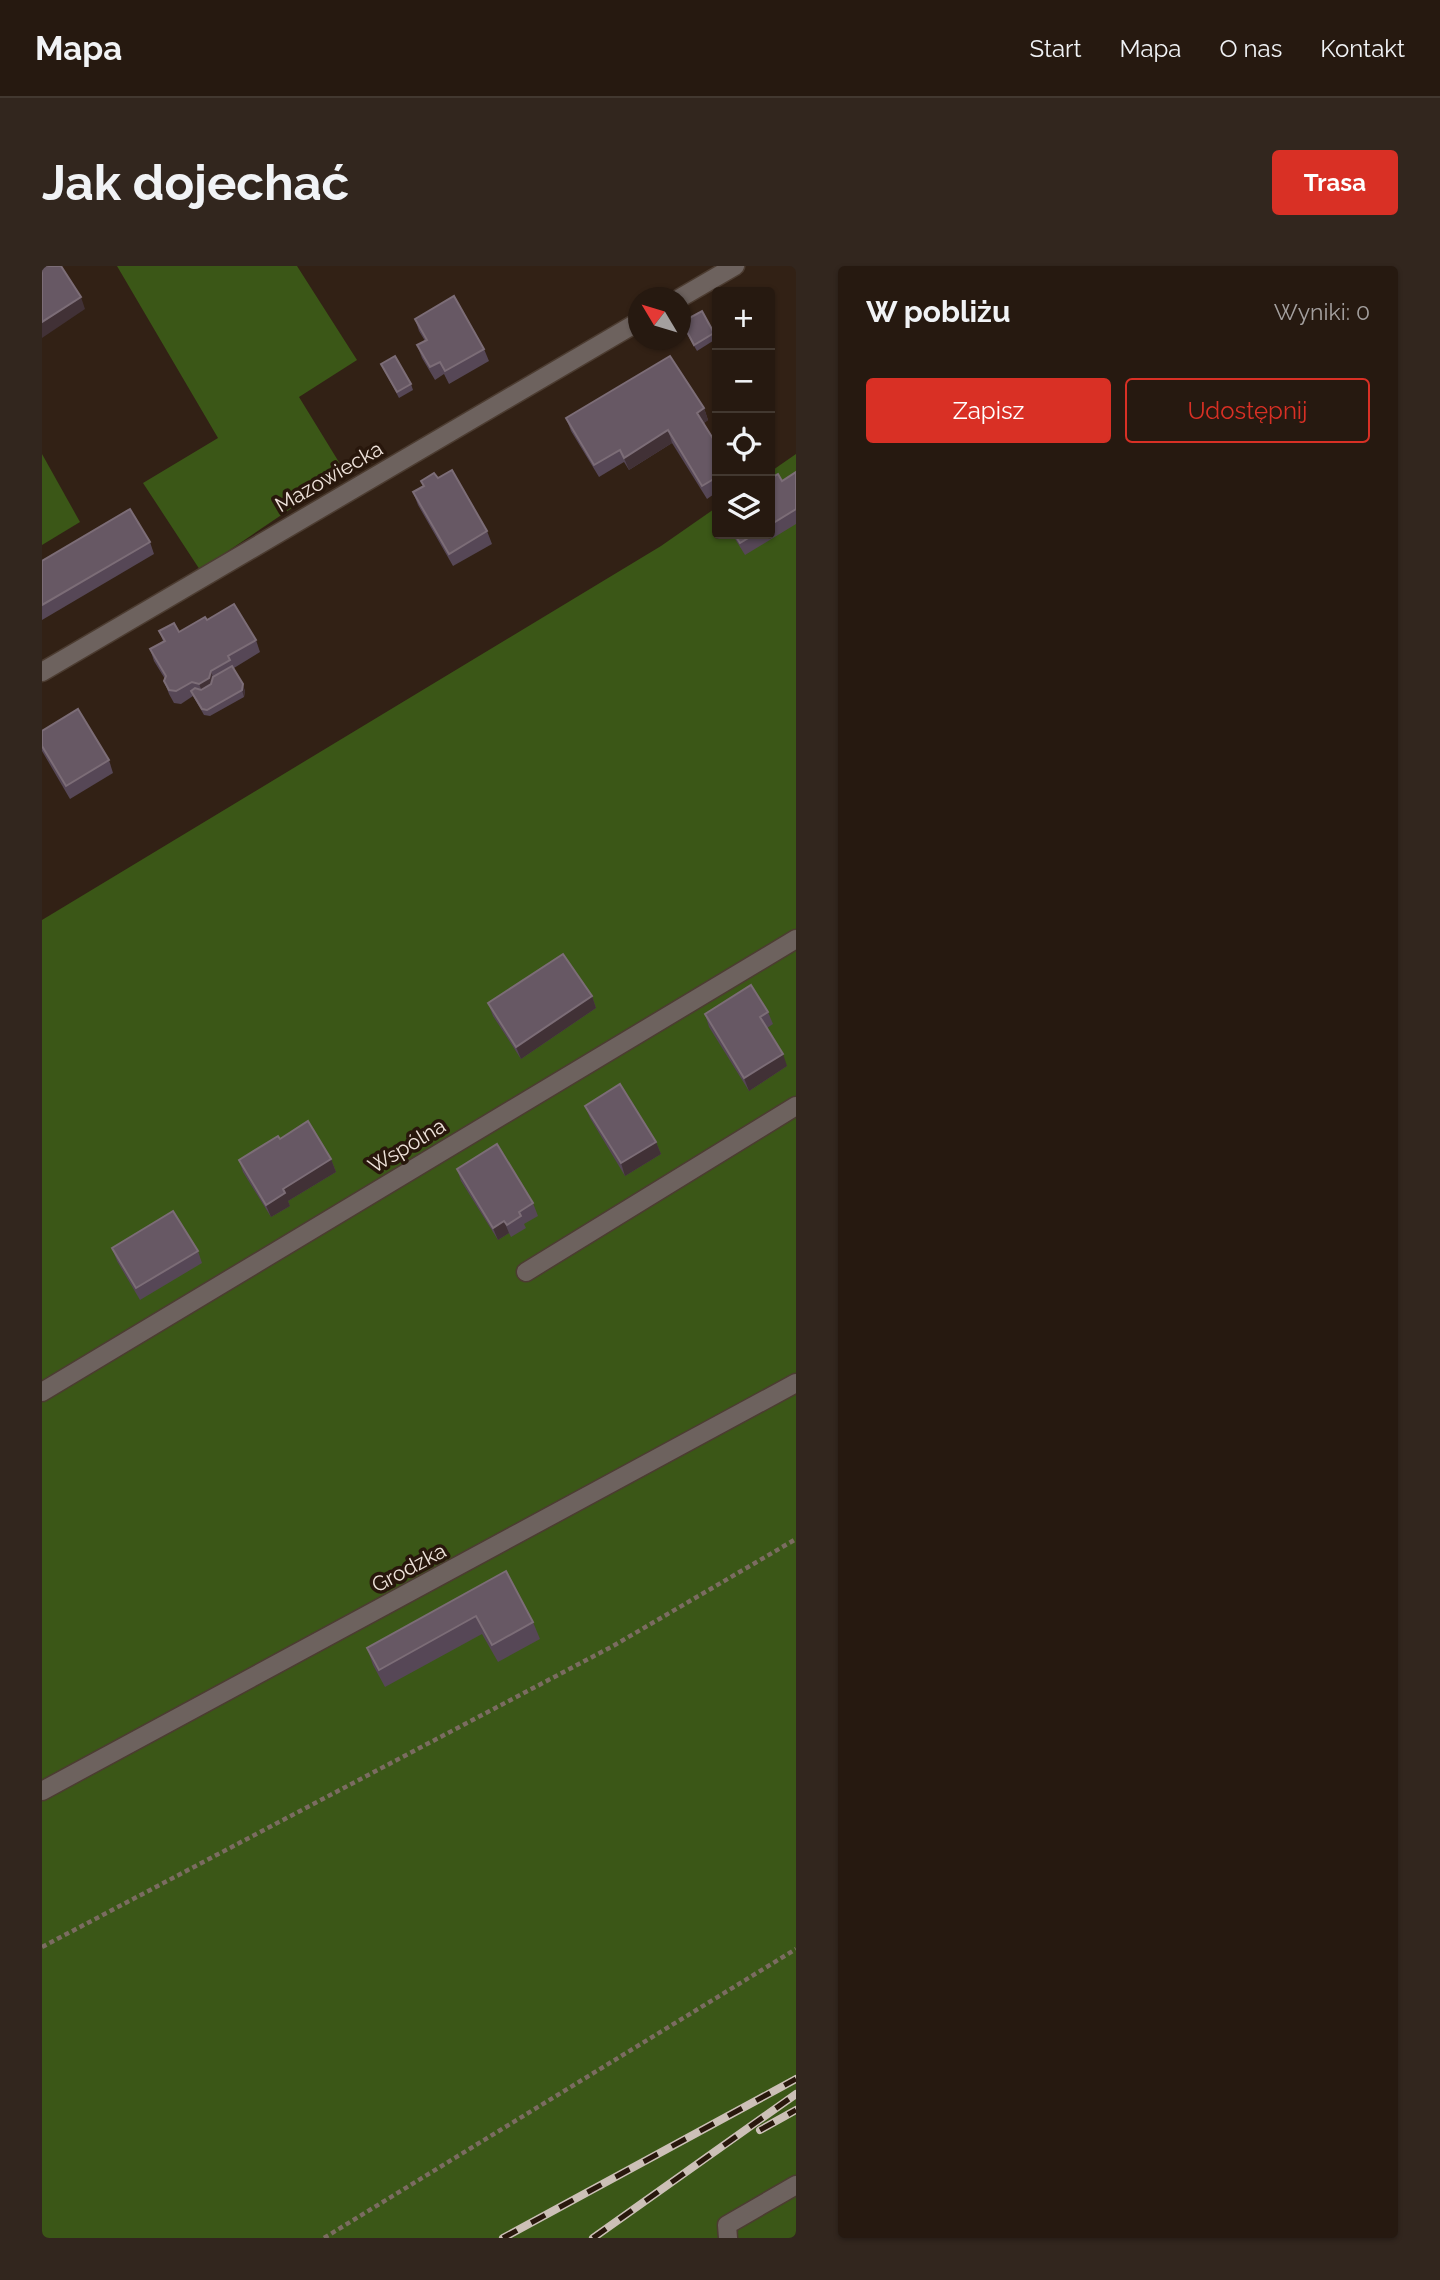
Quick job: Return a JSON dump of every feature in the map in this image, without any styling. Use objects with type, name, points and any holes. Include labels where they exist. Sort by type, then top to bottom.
[{"type":"street","points":[[691,292],[734,266]]},
{"type":"street","name":"Mazowiecka","points":[[42,671],[628,328]]},
{"type":"street","name":"Wspólna","points":[[42,1392],[796,939]]},
{"type":"street","points":[[526,1272],[796,1105]]},
{"type":"street","name":"Grodzka","points":[[42,1791],[796,1383]]},
{"type":"street","points":[[728,2238],[727,2225],[796,2185]]},
{"type":"path","points":[[42,1947],[612,1646],[796,1539]]},
{"type":"path","points":[[324,2238],[796,1949]]},
{"type":"green space","points":[[117,266],[297,266],[357,360],[299,397],[345,472],[200,570],[143,483],[218,438]]},
{"type":"green space","points":[[42,454],[80,522],[42,545]]},
{"type":"green space","points":[[796,454],[796,2238],[42,2238],[42,920],[661,546],[712,510],[712,539],[775,539],[775,469]]},
{"type":"building","points":[[42,266],[61,266],[81,297],[42,322]]},
{"type":"building","points":[[454,296],[484,349],[445,371],[440,362],[430,367],[417,345],[427,340],[415,319]]},
{"type":"building","points":[[702,311],[712,329],[712,334],[694,345],[691,339],[691,317]]},
{"type":"building","points":[[395,356],[411,384],[397,392],[381,364]]},
{"type":"building","points":[[670,356],[704,408],[697,413],[712,437],[712,480],[702,486],[668,430],[624,458],[620,450],[594,465],[566,418]]},
{"type":"building","points":[[452,470],[487,531],[449,554],[413,492],[424,486],[421,481],[434,473],[438,478]]},
{"type":"building","points":[[796,472],[796,509],[775,522],[775,476],[778,474],[782,481]]},
{"type":"building","points":[[130,509],[150,542],[42,605],[42,561]]},
{"type":"building","points":[[234,604],[256,640],[228,656],[230,660],[211,671],[209,678],[199,684],[192,682],[176,691],[169,690],[164,681],[166,676],[150,649],[165,641],[159,631],[174,623],[179,632]]},
{"type":"building","points":[[232,666],[243,684],[242,690],[207,710],[202,709],[191,691],[195,688],[201,690],[211,684],[213,677]]},
{"type":"building","points":[[78,709],[109,760],[66,786],[42,746],[42,731]]},
{"type":"building","points":[[563,954],[592,996],[516,1047],[488,1003]]},
{"type":"building","points":[[751,985],[768,1012],[760,1017],[783,1054],[744,1078],[705,1014]]},
{"type":"building","points":[[620,1084],[656,1142],[621,1163],[585,1106]]},
{"type":"building","points":[[308,1121],[331,1159],[283,1189],[285,1193],[266,1205],[239,1160]]},
{"type":"building","points":[[497,1144],[533,1203],[519,1212],[521,1216],[507,1225],[504,1221],[493,1228],[457,1169]]},
{"type":"building","points":[[173,1211],[198,1251],[136,1288],[112,1248]]},
{"type":"building","points":[[506,1571],[533,1622],[492,1645],[476,1616],[379,1670],[367,1648]]},
{"type":"railway","points":[[503,2238],[796,2079]]},
{"type":"railway","points":[[593,2238],[796,2094]]},
{"type":"railway","points":[[760,2130],[796,2110]]}]
